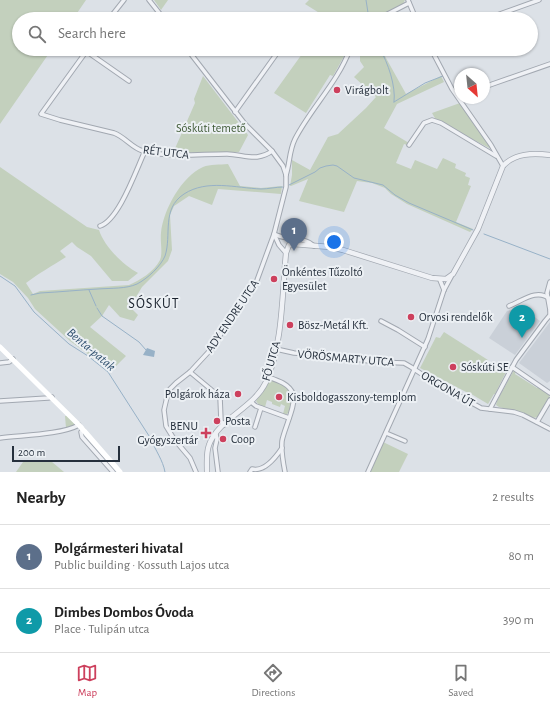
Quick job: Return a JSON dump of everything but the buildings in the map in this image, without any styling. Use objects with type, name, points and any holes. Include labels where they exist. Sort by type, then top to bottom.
[{"type":"main road","points":[[0,347],[52,397],[120,472]]},
{"type":"street","points":[[115,12],[124,0]]},
{"type":"street","points":[[149,0],[158,12]]},
{"type":"street","points":[[506,12],[539,0]]},
{"type":"street","points":[[391,12],[409,2],[413,12]]},
{"type":"street","name":"RÉT UTCA","points":[[83,56],[41,114],[114,133],[122,136],[138,149],[145,151],[171,155],[194,156],[237,154],[254,157],[267,154],[272,151]]},
{"type":"street","points":[[95,56],[129,81]]},
{"type":"street","points":[[192,56],[254,135],[272,151],[281,163],[286,175]]},
{"type":"street","points":[[235,112],[275,56]]},
{"type":"street","name":"ADY ENDRE UTCA","points":[[196,472],[190,458],[171,434],[165,423],[165,405],[170,389],[190,372],[214,346],[227,323],[256,283],[274,234],[286,187],[288,161],[296,138],[341,68],[347,56]]},
{"type":"street","points":[[435,56],[454,89]]},
{"type":"street","points":[[490,85],[550,64]]},
{"type":"street","points":[[463,104],[503,166]]},
{"type":"street","points":[[409,145],[425,122],[434,120],[484,147],[497,156]]},
{"type":"street","points":[[100,226],[110,220],[118,209],[145,151]]},
{"type":"street","points":[[368,472],[425,347],[444,290],[477,232],[503,166],[510,160],[526,154],[550,155]]},
{"type":"street","points":[[281,163],[288,161]]},
{"type":"street","points":[[274,234],[279,245],[286,253]]},
{"type":"street","points":[[274,234],[280,237],[308,241],[314,246]]},
{"type":"street","points":[[286,253],[288,246],[291,244],[343,250],[440,280],[451,277]]},
{"type":"street","points":[[270,245],[279,245]]},
{"type":"street","name":"FŐ UTCA","points":[[207,472],[208,449],[211,441],[224,425],[251,402],[260,392],[268,377],[276,349],[286,253]]},
{"type":"street","points":[[440,280],[444,290]]},
{"type":"street","points":[[490,409],[512,367],[550,315],[548,287],[550,282]]},
{"type":"street","points":[[509,306],[532,295],[540,295],[549,298]]},
{"type":"street","points":[[381,321],[425,347]]},
{"type":"street","name":"VÖRÖSMARTY UTCA","points":[[276,349],[294,353],[326,355],[376,362],[399,362],[415,369]]},
{"type":"street","points":[[0,362],[9,362],[13,359]]},
{"type":"street","points":[[512,367],[550,393]]},
{"type":"street","name":"ORGONA ÚT","points":[[415,369],[429,380],[481,408],[514,412],[550,429]]},
{"type":"street","points":[[190,372],[220,396],[221,421],[224,425]]},
{"type":"street","points":[[268,377],[286,385],[293,394],[294,405],[289,418],[282,448],[285,472]]},
{"type":"street","points":[[0,401],[52,397]]},
{"type":"street","points":[[536,422],[550,400]]},
{"type":"street","points":[[251,402],[261,408],[289,418]]},
{"type":"street","points":[[255,427],[261,408]]},
{"type":"street","points":[[0,438],[81,428],[82,437],[113,472]]},
{"type":"street","points":[[386,433],[405,442]]},
{"type":"street","points":[[216,434],[217,440],[214,448],[218,472]]},
{"type":"street","points":[[251,471],[268,465],[282,448]]},
{"type":"street","points":[[278,454],[282,456]]},
{"type":"shaded area","points":[[521,307],[540,321],[515,355],[489,338],[507,311]]},
{"type":"shaded area","points":[[550,322],[550,381],[547,383],[519,363]]},
{"type":"green space","points":[[0,0],[86,0],[78,12],[12,12],[12,56],[47,56],[0,124]]},
{"type":"green space","points":[[154,0],[168,0],[161,10]]},
{"type":"green space","points":[[309,0],[405,0],[403,4],[388,12],[318,12],[305,4]]},
{"type":"green space","points":[[301,56],[344,56],[333,76],[330,75],[306,113],[274,93]]},
{"type":"green space","points":[[360,56],[385,56],[406,94],[441,76],[444,82],[397,104],[384,128],[409,143],[407,145],[404,144],[396,163],[411,169],[415,160],[437,169],[443,158],[456,164],[455,168],[466,173],[465,176],[470,178],[468,185],[471,186],[456,222],[473,229],[470,232],[407,204],[391,194],[385,188],[372,183],[357,181],[344,212],[299,201],[308,179],[290,186],[292,160],[310,170],[328,137],[338,134],[376,97],[354,77],[364,67],[360,61]]},
{"type":"green space","name":"Sóskúti temető","points":[[203,76],[248,135],[239,152],[173,153],[195,103],[194,99]]},
{"type":"green space","points":[[461,104],[493,150],[436,120],[432,113]]},
{"type":"green space","points":[[228,164],[240,186],[261,188],[282,186],[281,194],[218,189],[212,205],[189,196],[174,206],[170,215],[172,250],[168,261],[142,287],[130,307],[138,315],[134,321],[120,317],[109,305],[102,316],[90,327],[126,356],[111,371],[70,341],[35,309],[28,298],[13,282],[0,274],[0,167],[87,227],[99,230],[101,236],[110,249],[126,265],[138,273],[128,281],[112,281],[91,256],[72,242],[60,251],[66,257],[26,283],[33,294],[40,291],[129,285],[142,278],[154,268],[160,260],[161,233],[165,214],[181,186],[195,171],[203,167]]},
{"type":"green space","name":"Sóskúti SE","points":[[444,332],[488,360],[483,369],[489,362],[506,372],[488,404],[468,392],[420,368],[436,337],[440,338]]},
{"type":"green space","points":[[514,370],[516,371],[515,374],[550,395],[538,417],[533,418],[524,413],[496,405]]},
{"type":"green space","points":[[269,379],[287,388],[291,393],[292,403],[290,410],[286,415],[283,414],[285,406],[281,404],[280,407],[267,400],[265,407],[259,405],[256,401],[263,392]]},
{"type":"green space","points":[[65,416],[68,416],[75,426],[66,428]]},
{"type":"green space","points":[[383,442],[408,454],[399,472],[370,472]]},
{"type":"green space","points":[[23,462],[52,462],[64,472],[16,472]]},
{"type":"water","points":[[147,348],[155,351],[154,357],[143,355]]},
{"type":"waterway","points":[[366,0],[368,12]]},
{"type":"waterway","points":[[384,56],[391,75],[394,89],[394,102]]},
{"type":"waterway","points":[[394,102],[425,83],[443,76]]},
{"type":"waterway","points":[[289,185],[320,168],[333,165],[337,166],[354,178],[383,185],[395,195],[409,203],[473,230]]},
{"type":"waterway","points":[[31,295],[40,293],[123,288],[133,286],[141,282],[157,268],[165,256],[167,248],[168,223],[172,207],[177,200],[193,189],[212,186],[232,186],[261,189],[283,187]]},
{"type":"waterway","points":[[484,234],[550,259]]},
{"type":"waterway","name":"Benta-patak","points":[[0,276],[15,286],[34,312],[69,344],[88,356],[108,372],[151,439],[163,463],[165,472]]},
{"type":"waterway","points":[[89,290],[96,306]]},
{"type":"waterway","points":[[97,308],[102,316],[139,342],[146,350]]},
{"type":"place","name":"Virágbolt","points":[[337,90]]},
{"type":"place","name":"Polgármesteri hivatal","points":[[294,251]]},
{"type":"place","name":"Önkéntes Tűzoltó Egyesület","points":[[274,279]]},
{"type":"place","name":"Orvosi rendelők","points":[[411,317]]},
{"type":"place","name":"Bösz-Metál Kft.","points":[[290,325]]},
{"type":"place","name":"Dimbes Dombos Óvoda","points":[[522,338]]},
{"type":"place","name":"Sóskúti SE","points":[[453,367]]},
{"type":"place","name":"Polgárok háza","points":[[238,394]]},
{"type":"place","name":"Kisboldogasszony-templom","points":[[279,397]]},
{"type":"place","name":"Posta","points":[[217,421]]},
{"type":"place","name":"BENU Gyógyszertár","points":[[206,433]]},
{"type":"place","name":"Coop","points":[[223,439]]},
{"type":"district","name":"SÓSKÚT","points":[[154,304]]}]
